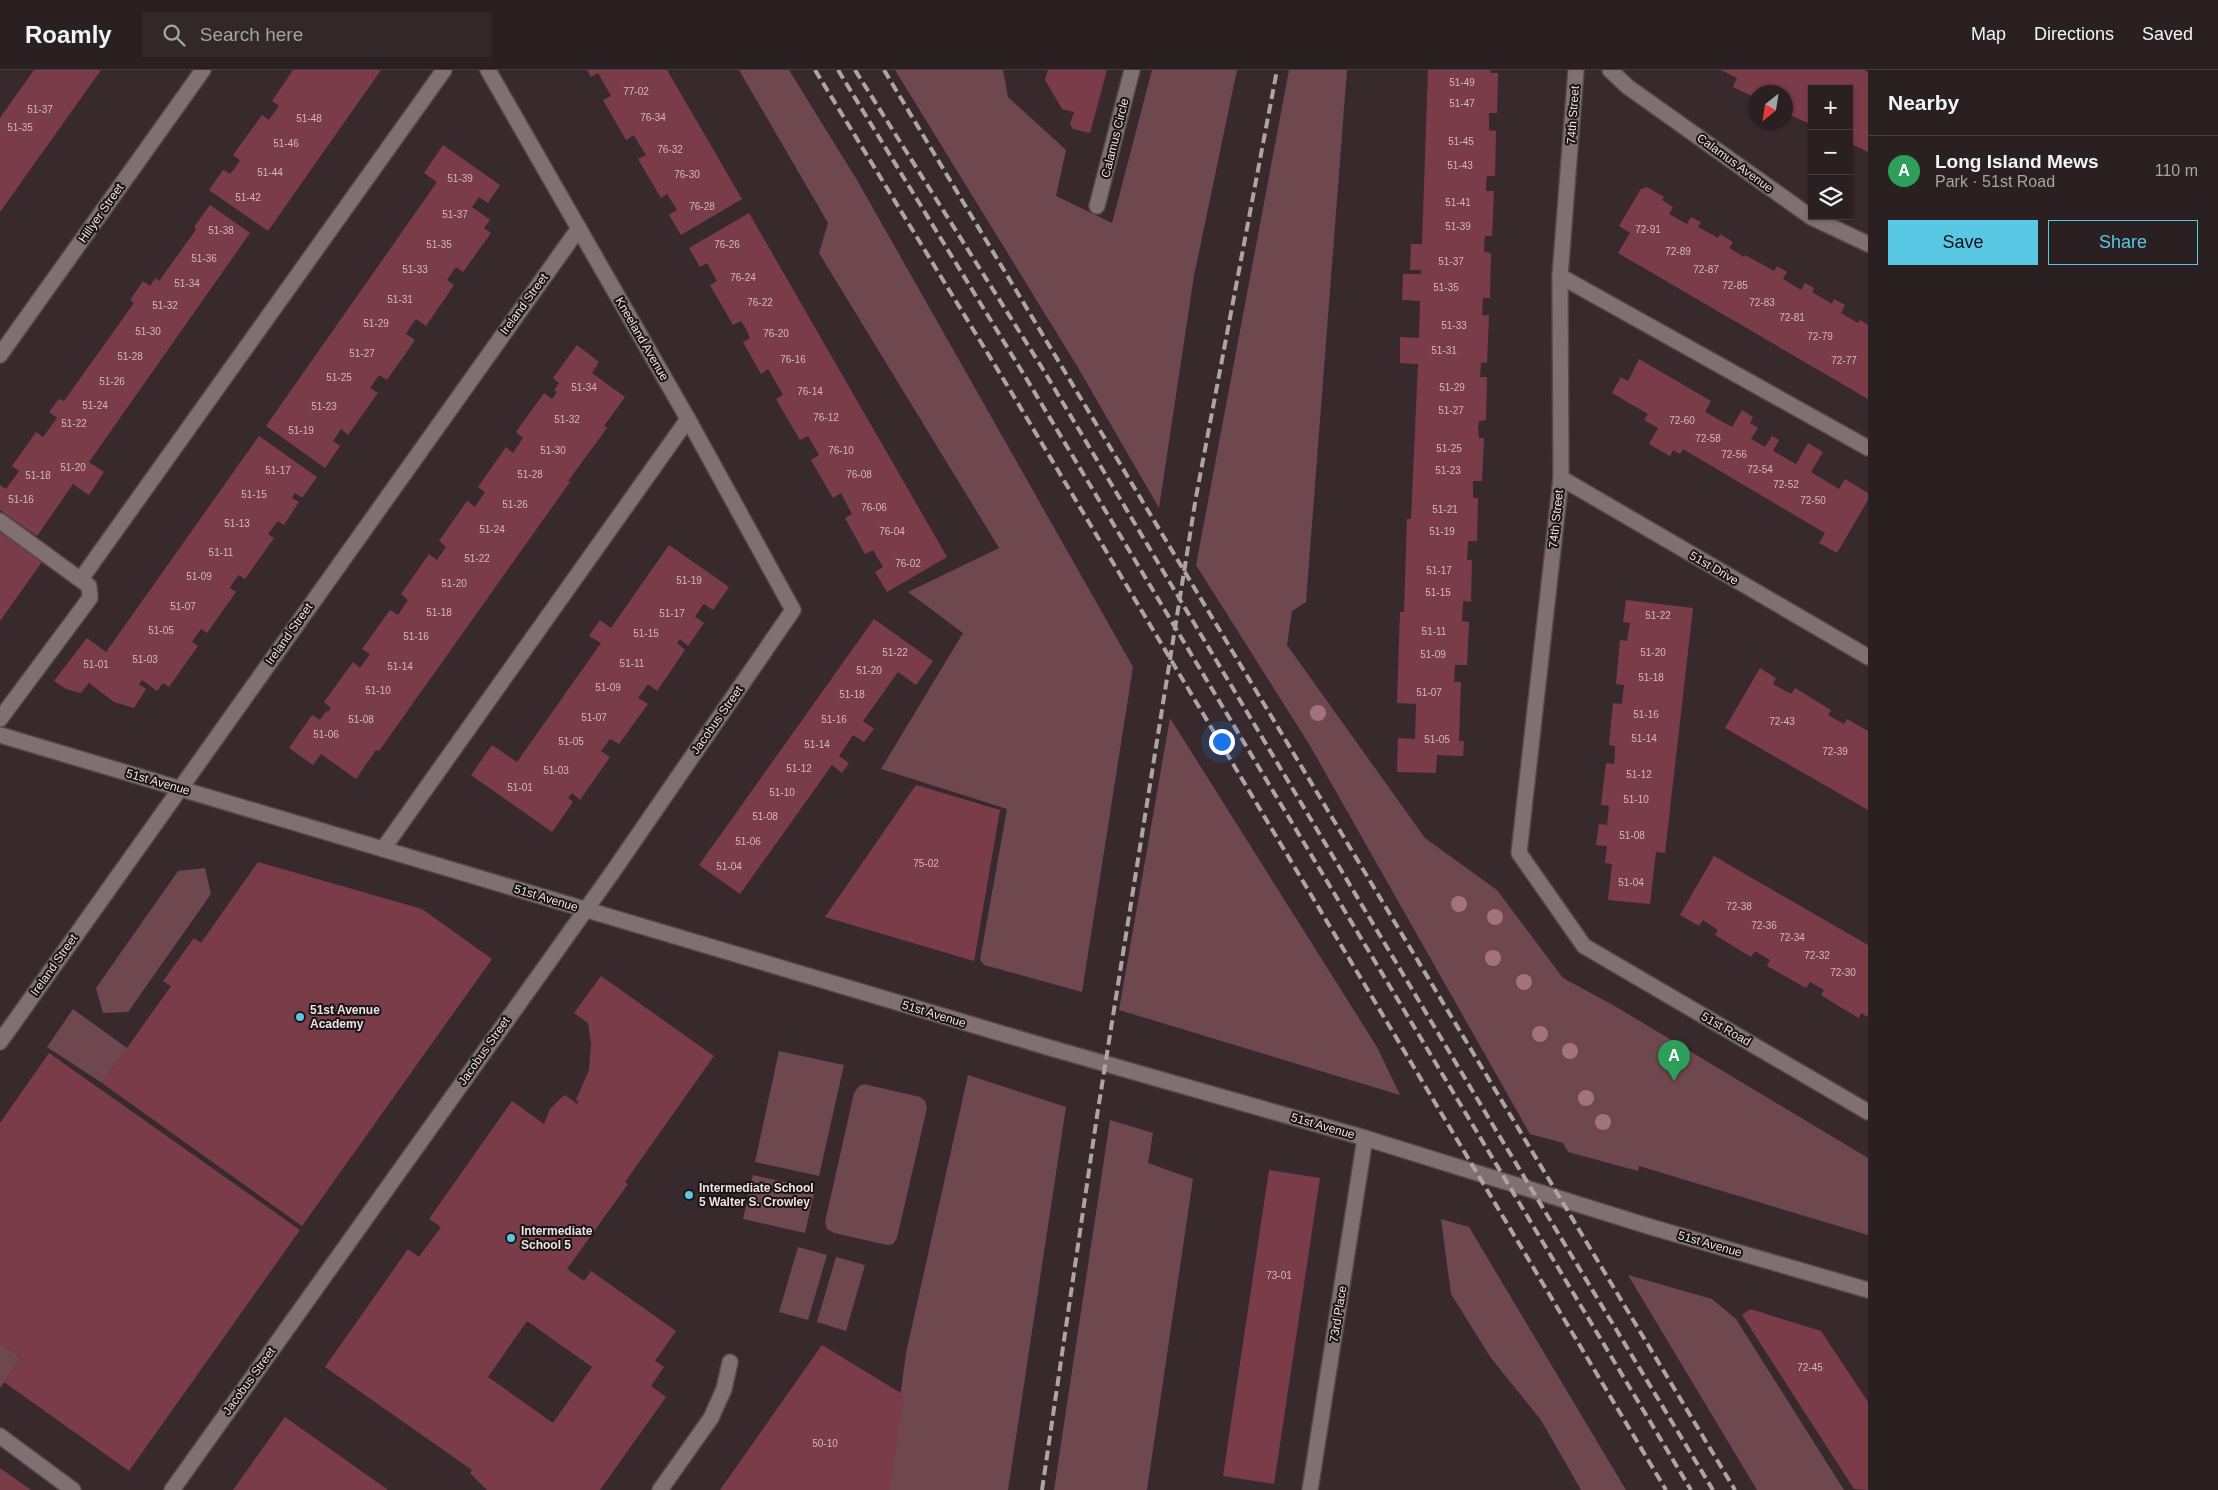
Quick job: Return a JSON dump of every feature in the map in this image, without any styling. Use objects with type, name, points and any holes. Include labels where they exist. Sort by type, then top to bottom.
[{"type":"street","name":"Hillyer Street","points":[[0,356],[203,70]]},
{"type":"street","points":[[81,579],[444,70]]},
{"type":"street","name":"Kneeland Avenue","points":[[488,70],[688,419],[793,610]]},
{"type":"street","name":"Calamus Circle","points":[[1097,206],[1132,70]]},
{"type":"street","name":"74th Street","points":[[1576,70],[1560,276],[1561,478],[1519,853],[1584,946]]},
{"type":"street","name":"Calamus Avenue","points":[[1610,70],[1628,87],[1811,217],[1868,244]]},
{"type":"street","name":"Ireland Street","points":[[0,1042],[579,228]]},
{"type":"street","points":[[1560,276],[1868,448]]},
{"type":"street","points":[[383,849],[688,419]]},
{"type":"street","name":"51st Drive","points":[[1561,478],[1868,657]]},
{"type":"street","points":[[0,521],[81,579],[89,586],[90,598],[0,719]]},
{"type":"street","name":"Jacobus Street","points":[[172,1490],[585,910],[793,610]]},
{"type":"street","name":"51st Avenue","points":[[0,735],[1047,1047],[1365,1138],[1651,1227],[1868,1290]]},
{"type":"street","name":"51st Road","points":[[1584,946],[1868,1112]]},
{"type":"street","name":"73rd Place","points":[[1310,1490],[1365,1138]]},
{"type":"street","points":[[660,1490],[712,1418],[724,1389],[730,1362]]},
{"type":"street","points":[[0,1436],[73,1490]]},
{"type":"shaded area","points":[[739,70],[789,70],[857,180],[1133,667],[1082,992],[984,965],[980,960],[1007,809],[881,769],[963,633],[908,592],[999,548],[819,253],[828,223]]},
{"type":"shaded area","points":[[895,70],[1003,70],[1008,97],[1066,150],[1056,196],[1112,223],[1152,70],[1237,70],[1194,276],[1159,508],[1077,366]]},
{"type":"shaded area","points":[[1289,70],[1347,70],[1306,602],[1292,611],[1287,645],[1425,838],[1497,890],[1563,978],[1613,1005],[1868,1158],[1868,1235],[1639,1166],[1638,1171],[1568,1152],[1563,1143],[1530,1134],[1309,744],[1196,565]]},
{"type":"shaded area","points":[[1170,718],[1377,1047],[1400,1095],[1119,1010]]},
{"type":"shaded area","points":[[205,868],[211,894],[128,1012],[103,1013],[96,988],[178,871]]},
{"type":"shaded area","points":[[73,1009],[127,1048],[102,1083],[47,1047]]},
{"type":"shaded area","points":[[779,1051],[844,1065],[819,1176],[755,1162]]},
{"type":"shaded area","points":[[968,1075],[1066,1107],[1008,1490],[888,1490],[906,1353]]},
{"type":"shaded area","points":[[864,1084],[920,1097],[925,1101],[927,1108],[897,1238],[893,1244],[887,1245],[834,1233],[827,1229],[825,1222],[854,1093],[859,1086]]},
{"type":"shaded area","points":[[1110,1120],[1153,1133],[1148,1163],[1193,1179],[1147,1490],[1054,1490]]},
{"type":"shaded area","points":[[753,1175],[815,1189],[805,1233],[743,1219]]},
{"type":"shaded area","points":[[1441,1219],[1469,1227],[1626,1490],[1581,1490],[1541,1420],[1491,1358],[1451,1294]]},
{"type":"shaded area","points":[[798,1247],[827,1255],[808,1320],[779,1312]]},
{"type":"shaded area","points":[[836,1257],[865,1265],[846,1331],[817,1322]]},
{"type":"shaded area","points":[[1628,1275],[1712,1299],[1736,1319],[1844,1490],[1757,1490]]},
{"type":"shaded area","points":[[0,1343],[21,1358],[0,1388]]},
{"type":"building","points":[[34,70],[101,70],[0,212],[0,118]]},
{"type":"building","points":[[293,70],[381,70],[268,231],[209,190],[223,170],[230,174],[235,168],[240,160],[233,155],[262,115],[269,120],[279,106],[272,101]]},
{"type":"building","points":[[587,70],[667,70],[742,199],[681,235],[669,215],[677,210],[667,194],[661,198],[638,159],[646,155],[634,135],[626,140],[603,100],[611,96],[598,73],[591,77]]},
{"type":"building","points":[[1048,70],[1107,70],[1090,133],[1073,129],[1070,124],[1074,112],[1062,109],[1045,80]]},
{"type":"building","points":[[1428,70],[1491,70],[1490,73],[1498,73],[1497,113],[1489,113],[1489,130],[1496,131],[1495,176],[1487,176],[1486,184],[1486,191],[1494,191],[1492,236],[1485,236],[1484,246],[1484,252],[1491,253],[1490,298],[1483,298],[1482,315],[1489,315],[1487,363],[1481,362],[1480,377],[1487,377],[1486,420],[1479,421],[1478,429],[1479,438],[1484,438],[1482,481],[1473,481],[1473,498],[1478,498],[1477,541],[1468,541],[1467,560],[1472,560],[1471,602],[1463,601],[1462,621],[1469,622],[1467,665],[1455,665],[1454,682],[1461,682],[1459,741],[1464,741],[1463,756],[1437,755],[1436,773],[1397,772],[1398,738],[1415,739],[1416,704],[1397,703],[1400,612],[1404,612],[1407,519],[1411,519],[1418,364],[1400,363],[1400,337],[1419,338],[1420,301],[1402,300],[1403,274],[1421,274],[1421,270],[1410,270],[1411,244],[1422,244]]},
{"type":"building","points":[[1721,70],[1864,70],[1868,72],[1868,152],[1853,145],[1853,85],[1808,85],[1808,123],[1793,116],[1793,85],[1748,85],[1748,94],[1733,87],[1737,78]]},
{"type":"building","points":[[443,145],[500,185],[488,203],[479,197],[472,207],[490,220],[484,228],[491,233],[463,272],[456,267],[451,274],[447,280],[454,285],[426,326],[416,319],[411,326],[406,334],[415,340],[387,380],[379,375],[370,388],[378,393],[348,435],[341,429],[333,441],[340,446],[325,468],[266,426],[437,182],[424,173]]},
{"type":"building","points":[[1647,187],[1664,197],[1662,200],[1673,207],[1669,214],[1687,224],[1691,217],[1701,222],[1698,227],[1718,238],[1720,234],[1733,242],[1729,248],[1774,271],[1777,266],[1787,272],[1783,279],[1801,290],[1805,283],[1814,288],[1812,292],[1832,304],[1834,299],[1845,305],[1841,313],[1858,323],[1860,320],[1868,325],[1868,399],[1618,253],[1630,233],[1619,226],[1641,189]]},
{"type":"building","points":[[210,205],[250,233],[89,462],[104,472],[89,495],[73,484],[37,536],[0,510],[0,485],[6,489],[19,471],[12,466],[36,432],[43,437],[57,418],[49,412],[59,399],[64,401],[134,303],[130,300],[143,281],[150,286],[155,278],[159,281],[195,231],[196,228],[194,227]]},
{"type":"building","points":[[749,213],[947,557],[887,592],[875,572],[883,567],[873,550],[865,554],[845,518],[852,514],[841,493],[833,498],[811,460],[819,455],[808,436],[800,440],[776,399],[783,395],[778,386],[768,369],[761,374],[743,342],[750,338],[746,329],[741,321],[733,325],[710,285],[717,281],[707,263],[700,267],[689,248]]},
{"type":"building","points":[[577,345],[599,362],[592,373],[625,397],[604,426],[607,428],[379,751],[376,750],[356,779],[321,754],[313,765],[289,748],[312,715],[320,720],[326,711],[328,712],[331,708],[324,702],[353,662],[360,668],[370,654],[362,649],[390,610],[398,615],[408,600],[401,594],[429,554],[437,560],[446,547],[439,541],[467,501],[475,507],[485,492],[478,487],[506,447],[513,453],[523,438],[516,432],[544,393],[552,399],[557,392],[554,390],[559,383],[553,378]]},
{"type":"building","points":[[1639,359],[1711,401],[1705,412],[1732,427],[1742,410],[1753,417],[1750,423],[1758,428],[1751,439],[1765,447],[1772,436],[1779,440],[1773,451],[1796,464],[1808,443],[1823,452],[1811,472],[1839,489],[1845,479],[1868,493],[1868,500],[1837,553],[1819,543],[1825,533],[1683,449],[1680,454],[1673,450],[1670,456],[1649,444],[1658,428],[1644,420],[1648,414],[1612,393],[1621,377],[1628,381]]},
{"type":"building","points":[[259,436],[317,477],[302,498],[295,493],[292,498],[299,502],[284,525],[278,521],[268,534],[274,538],[245,579],[239,575],[234,581],[230,588],[236,592],[207,633],[201,629],[192,642],[198,646],[169,687],[163,683],[157,691],[142,680],[139,684],[146,689],[134,708],[114,702],[89,683],[81,693],[66,689],[54,681],[87,638],[106,652]]},
{"type":"building","points":[[0,528],[44,559],[0,621]]},
{"type":"building","points":[[669,545],[729,587],[713,610],[704,604],[700,609],[695,617],[704,623],[688,646],[680,639],[677,643],[685,650],[657,691],[648,684],[638,698],[648,704],[619,744],[610,739],[601,751],[610,757],[580,800],[572,793],[568,798],[573,802],[552,832],[471,775],[492,745],[517,762],[601,643],[589,636],[600,620],[611,628]]},
{"type":"building","points":[[1626,600],[1693,608],[1665,853],[1656,852],[1650,904],[1608,900],[1612,864],[1605,863],[1607,846],[1596,845],[1599,824],[1607,825],[1609,806],[1601,805],[1606,763],[1614,764],[1615,746],[1609,745],[1613,703],[1622,704],[1624,685],[1616,684],[1620,640],[1627,641],[1630,623],[1623,622]]},
{"type":"building","points":[[874,619],[933,661],[916,685],[898,672],[863,721],[874,729],[864,742],[853,735],[839,756],[849,763],[842,773],[832,765],[740,894],[699,865]]},
{"type":"building","points":[[1760,668],[1776,678],[1773,684],[1791,694],[1795,688],[1831,710],[1828,715],[1844,724],[1847,719],[1868,731],[1868,810],[1725,728]]},
{"type":"building","points":[[916,785],[1000,810],[974,961],[825,917]]},
{"type":"building","points":[[1714,856],[1868,945],[1868,1017],[1861,1013],[1859,1018],[1840,1007],[1821,995],[1824,990],[1810,982],[1806,988],[1767,966],[1770,960],[1755,951],[1751,957],[1715,935],[1718,930],[1703,920],[1699,926],[1680,915]]},
{"type":"building","name":"51st Avenue Academy","points":[[258,862],[422,909],[492,959],[302,1226],[102,1083],[171,986],[163,981],[194,938],[201,943]]},
{"type":"building","name":"Intermediate School 5","points":[[601,976],[714,1056],[625,1182],[628,1184],[567,1269],[584,1281],[591,1271],[676,1331],[655,1361],[664,1367],[651,1386],[666,1397],[600,1490],[487,1490],[470,1473],[472,1470],[325,1367],[408,1249],[419,1257],[441,1227],[429,1219],[512,1101],[544,1124],[550,1109],[565,1095],[577,1104],[579,1101],[576,1100],[589,1070],[591,1044],[588,1023],[574,1013]],"holes":[[[527,1321],[592,1367],[553,1423],[488,1377]]]},
{"type":"building","points":[[49,1053],[300,1230],[129,1471],[4,1382],[21,1358],[0,1343],[0,1123]]},
{"type":"building","points":[[1269,1170],[1320,1178],[1274,1484],[1223,1476]]},
{"type":"building","points":[[1750,1309],[1821,1331],[1868,1402],[1868,1490],[1854,1489],[1742,1315]]},
{"type":"building","points":[[822,1345],[904,1395],[890,1490],[720,1490]]},
{"type":"building","points":[[285,1417],[388,1490],[233,1490]]},
{"type":"building","points":[[0,1468],[31,1490],[0,1490]]},
{"type":"railway","points":[[815,70],[1010,390],[1666,1490]]},
{"type":"railway","points":[[838,70],[1026,378],[1691,1490]]},
{"type":"railway","points":[[855,70],[1041,366],[1491,1122],[1713,1490]]},
{"type":"railway","points":[[884,70],[1735,1490]]},
{"type":"railway","points":[[1042,1490],[1097,1116],[1196,497],[1277,70]]},
{"type":"place","name":"51st Avenue Academy","points":[[300,1017]]},
{"type":"place","name":"Long Island Mews","points":[[1674,1081]]},
{"type":"place","name":"Intermediate School 5 Walter S. Crowley","points":[[689,1195]]},
{"type":"place","name":"Intermediate School 5","points":[[511,1238]]}]
